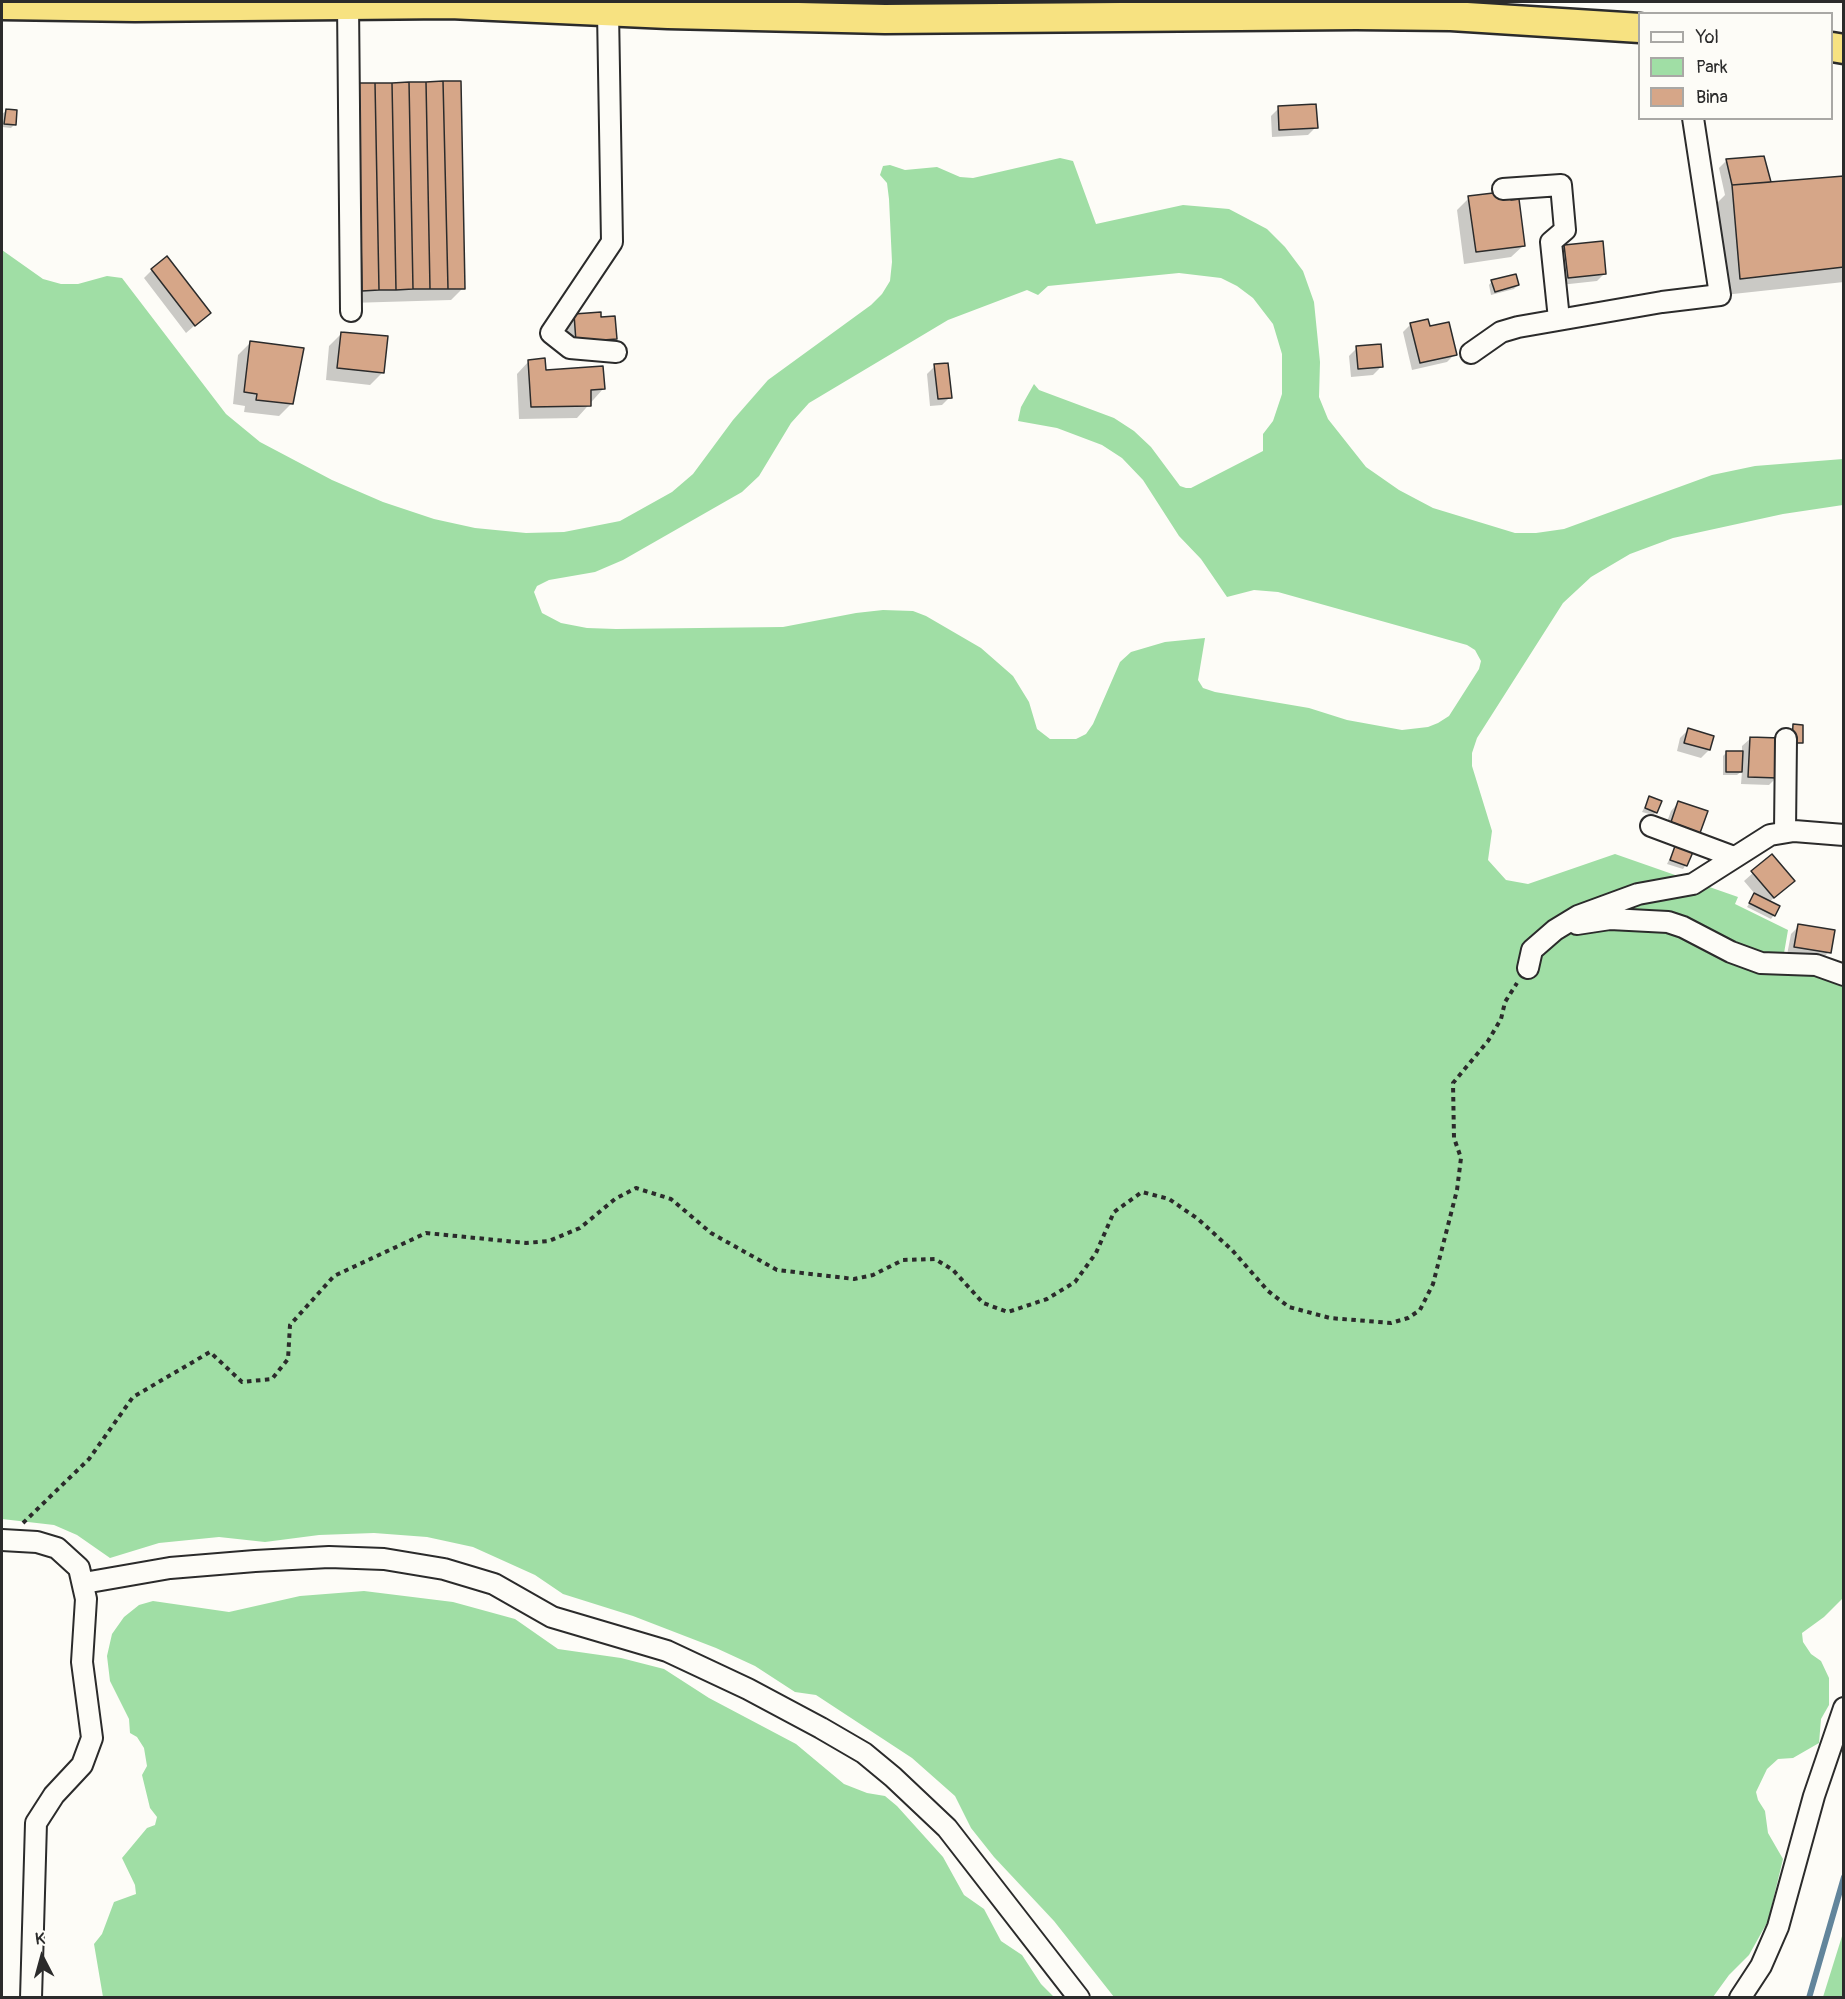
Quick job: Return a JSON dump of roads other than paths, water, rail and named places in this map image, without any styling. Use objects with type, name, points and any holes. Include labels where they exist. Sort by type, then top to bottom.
[{"type":"highway","points":[[2,5],[135,7],[450,4],[608,12],[885,19],[1451,16],[1638,28]]},
{"type":"street","points":[[348,4],[351,311]]},
{"type":"street","points":[[608,12],[612,242],[551,333],[570,348],[616,352]]},
{"type":"street","points":[[1471,352],[1501,332],[1558,319],[1720,295],[1693,120]]},
{"type":"street","points":[[1503,189],[1561,185],[1565,230],[1551,243],[1558,319]]},
{"type":"street","points":[[1785,831],[1786,739]]},
{"type":"street","points":[[1652,826],[1734,857]]},
{"type":"street","points":[[1528,968],[1532,950],[1555,930],[1616,900],[1693,884],[1770,835],[1785,831],[1844,836]]},
{"type":"street","points":[[1555,930],[1610,919],[1668,922],[1683,927],[1731,952],[1761,963],[1816,965],[1844,975]]},
{"type":"street","points":[[4,1540],[37,1542],[57,1548],[73,1560],[84,1583],[86,1614],[82,1639],[82,1662],[92,1738],[82,1765],[54,1795],[36,1823],[31,1998]]},
{"type":"street","points":[[84,1583],[170,1568],[255,1561],[329,1557],[384,1559],[444,1569],[494,1584],[552,1617],[667,1651],[720,1675],[821,1728],[864,1754],[893,1776],[947,1828],[1079,1998]]},
{"type":"street","points":[[1740,1998],[1761,1966],[1778,1927],[1814,1796],[1844,1708]]},
{"type":"waterway","points":[[1809,1998],[1844,1877]]}]
